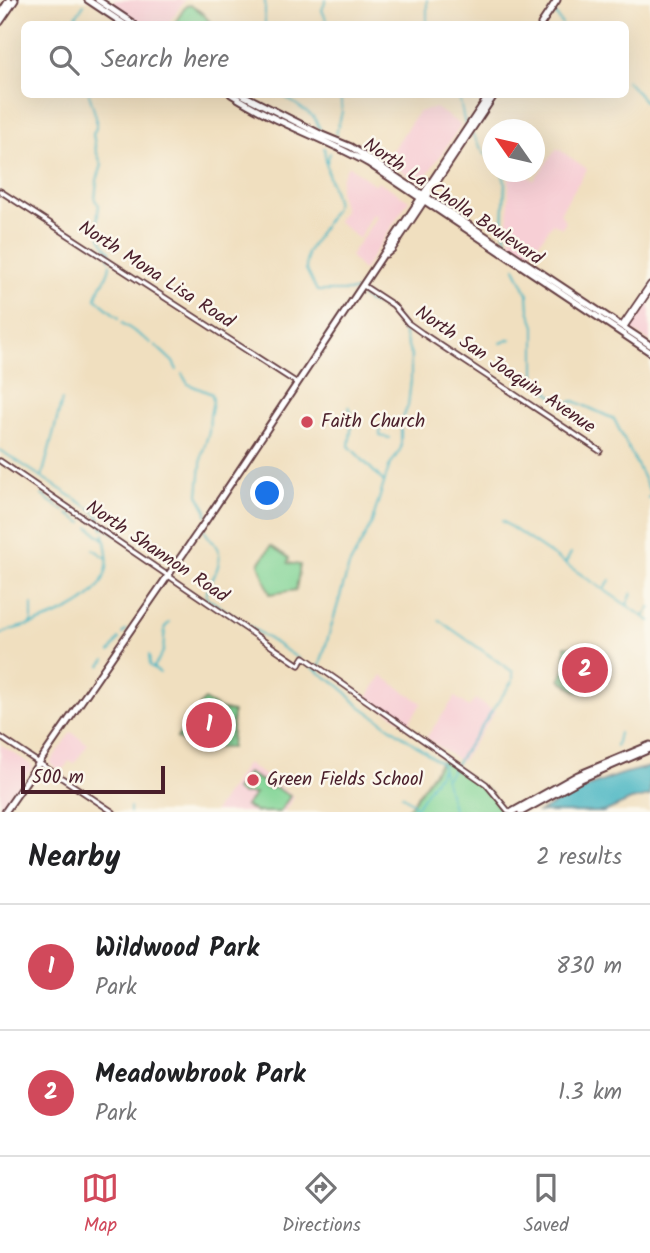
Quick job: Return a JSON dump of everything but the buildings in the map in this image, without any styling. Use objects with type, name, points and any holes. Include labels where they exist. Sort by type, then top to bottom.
[{"type":"main road","points":[[0,14],[9,0]]},
{"type":"main road","points":[[0,22],[15,0]]},
{"type":"main road","points":[[88,0],[120,21]]},
{"type":"main road","points":[[98,0],[130,21]]},
{"type":"main road","points":[[543,21],[557,0]]},
{"type":"main road","name":"North La Cholla Boulevard","points":[[237,98],[289,127],[349,152],[424,197]]},
{"type":"main road","name":"North La Cholla Boulevard","points":[[250,98],[351,147],[621,329],[650,352]]},
{"type":"main road","points":[[424,197],[490,98]]},
{"type":"main road","points":[[5,812],[212,511],[219,505],[219,500],[297,383],[459,149],[491,98]]},
{"type":"main road","points":[[459,149],[458,146],[469,126]]},
{"type":"main road","name":"North La Cholla Boulevard","points":[[621,329],[650,345]]},
{"type":"main road","points":[[262,436],[267,433],[300,385],[314,360]]},
{"type":"main road","points":[[511,812],[578,775],[648,748]]},
{"type":"main road","points":[[521,812],[581,779],[648,748]]},
{"type":"street","name":"North Mona Lisa Road","points":[[0,191],[297,383]]},
{"type":"street","points":[[621,329],[650,284]]},
{"type":"street","name":"North San Joaquin Avenue","points":[[364,286],[393,305],[408,323],[600,451]]},
{"type":"street","points":[[621,329],[650,290]]},
{"type":"street","name":"North Shannon Road","points":[[0,461],[299,665],[304,657],[486,784],[511,812]]},
{"type":"street","points":[[0,737],[113,812]]},
{"type":"shaded area","points":[[114,0],[185,0],[170,21],[135,21],[114,7]]},
{"type":"shaded area","points":[[436,108],[461,125],[421,184],[386,160],[418,112]]},
{"type":"shaded area","points":[[557,148],[587,169],[560,213],[566,222],[562,228],[553,223],[536,247],[525,257],[512,249],[508,223],[509,182],[545,182],[545,165]]},
{"type":"shaded area","points":[[348,165],[375,185],[378,181],[409,200],[363,271],[350,256],[377,216],[372,214],[359,239],[337,221],[344,211],[339,191]]},
{"type":"shaded area","points":[[645,301],[650,305],[650,342],[627,327]]},
{"type":"shaded area","points":[[382,676],[422,703],[407,725],[367,697]]},
{"type":"shaded area","points":[[455,697],[469,707],[475,699],[495,712],[461,762],[426,738]]},
{"type":"shaded area","points":[[71,732],[88,744],[74,764],[69,761],[62,772],[50,764]]},
{"type":"shaded area","points":[[0,744],[33,766],[1,812],[0,812]]},
{"type":"shaded area","name":"Green Fields School","points":[[247,763],[294,797],[284,812],[214,812]]},
{"type":"green space","points":[[190,5],[201,12],[209,21],[176,21],[186,6]]},
{"type":"green space","points":[[271,546],[289,558],[288,563],[300,565],[296,590],[270,594],[259,564]]},
{"type":"green space","points":[[565,646],[578,647],[607,667],[588,691],[578,692],[560,680],[565,667]]},
{"type":"green space","points":[[204,700],[220,709],[233,712],[231,748],[203,747],[195,750],[177,738]]},
{"type":"green space","points":[[443,759],[491,793],[501,812],[406,812]]},
{"type":"green space","points":[[247,773],[267,784],[265,788],[276,788],[290,796],[280,812],[256,812],[245,806],[255,794],[241,794],[235,790]]},
{"type":"water","points":[[650,767],[650,796],[631,800],[604,812],[539,812],[593,785]]},
{"type":"waterway","points":[[265,0],[265,21]]},
{"type":"waterway","points":[[326,0],[322,10],[327,21]]},
{"type":"waterway","points":[[427,0],[427,21]]},
{"type":"waterway","points":[[73,21],[84,4]]},
{"type":"waterway","points":[[554,12],[560,21]]},
{"type":"waterway","points":[[629,83],[650,107]]},
{"type":"waterway","points":[[90,98],[96,117],[93,134],[102,165],[95,200],[99,205],[100,236],[110,251],[109,259]]},
{"type":"waterway","points":[[287,98],[314,117],[320,129]]},
{"type":"waterway","points":[[336,134],[342,112],[340,98]]},
{"type":"waterway","points":[[458,98],[465,125]]},
{"type":"waterway","points":[[473,135],[482,150]]},
{"type":"waterway","points":[[324,148],[336,200],[335,208],[307,253],[306,269],[317,291],[355,291]]},
{"type":"waterway","points":[[327,162],[330,153]]},
{"type":"waterway","points":[[505,182],[503,228],[508,245]]},
{"type":"waterway","points":[[110,264],[96,299],[119,318]]},
{"type":"waterway","points":[[515,268],[528,295],[529,310],[535,326],[535,377],[551,395],[567,403],[574,401],[614,419],[650,491]]},
{"type":"waterway","points":[[318,672],[349,566],[371,525],[389,467],[401,448],[401,422],[408,406],[411,355],[400,322],[383,306],[368,302],[362,297]]},
{"type":"waterway","points":[[122,323],[151,343]]},
{"type":"waterway","points":[[501,343],[511,339]]},
{"type":"waterway","points":[[155,345],[173,362],[177,370]]},
{"type":"waterway","points":[[182,374],[188,384],[212,394],[209,432],[202,454],[198,495],[207,511],[206,515]]},
{"type":"waterway","points":[[42,477],[62,400]]},
{"type":"waterway","points":[[349,407],[353,416],[349,446],[384,482]]},
{"type":"waterway","points":[[380,428],[380,436],[390,438]]},
{"type":"waterway","points":[[0,450],[94,511],[103,529]]},
{"type":"waterway","points":[[42,495],[46,498]]},
{"type":"waterway","points":[[48,500],[64,511]]},
{"type":"waterway","points":[[68,514],[83,523]]},
{"type":"waterway","points":[[502,521],[650,621]]},
{"type":"waterway","points":[[103,526],[117,535]]},
{"type":"waterway","points":[[89,527],[104,539]]},
{"type":"waterway","points":[[204,527],[219,552],[219,564],[206,594],[207,598],[299,659]]},
{"type":"waterway","points":[[0,635],[69,610],[98,588],[107,567],[104,534]]},
{"type":"waterway","points":[[93,549],[107,558]]},
{"type":"waterway","points":[[565,564],[571,553]]},
{"type":"waterway","points":[[605,588],[610,580]]},
{"type":"waterway","points":[[627,605],[632,593]]},
{"type":"waterway","points":[[30,623],[32,604]]},
{"type":"waterway","points":[[644,616],[650,608]]},
{"type":"waterway","points":[[439,620],[513,672],[513,680],[447,777]]},
{"type":"waterway","points":[[153,668],[163,652],[165,627],[169,623]]},
{"type":"waterway","points":[[122,634],[126,630]]},
{"type":"waterway","points":[[110,652],[119,639]]},
{"type":"waterway","points":[[149,655],[150,666],[160,673]]},
{"type":"waterway","points":[[101,666],[105,660]]},
{"type":"waterway","points":[[305,663],[341,687],[357,704],[441,763],[454,812]]},
{"type":"waterway","points":[[616,746],[619,733]]},
{"type":"waterway","points":[[413,812],[442,769]]},
{"type":"waterway","points":[[402,795],[413,803],[415,809]]},
{"type":"waterway","points":[[130,807],[130,812]]},
{"type":"place","name":"Faith Church","points":[[307,422]]},
{"type":"place","name":"Meadowbrook Park","points":[[585,670]]},
{"type":"place","name":"Wildwood Park","points":[[209,725]]},
{"type":"place","name":"Green Fields School","points":[[253,780]]}]
